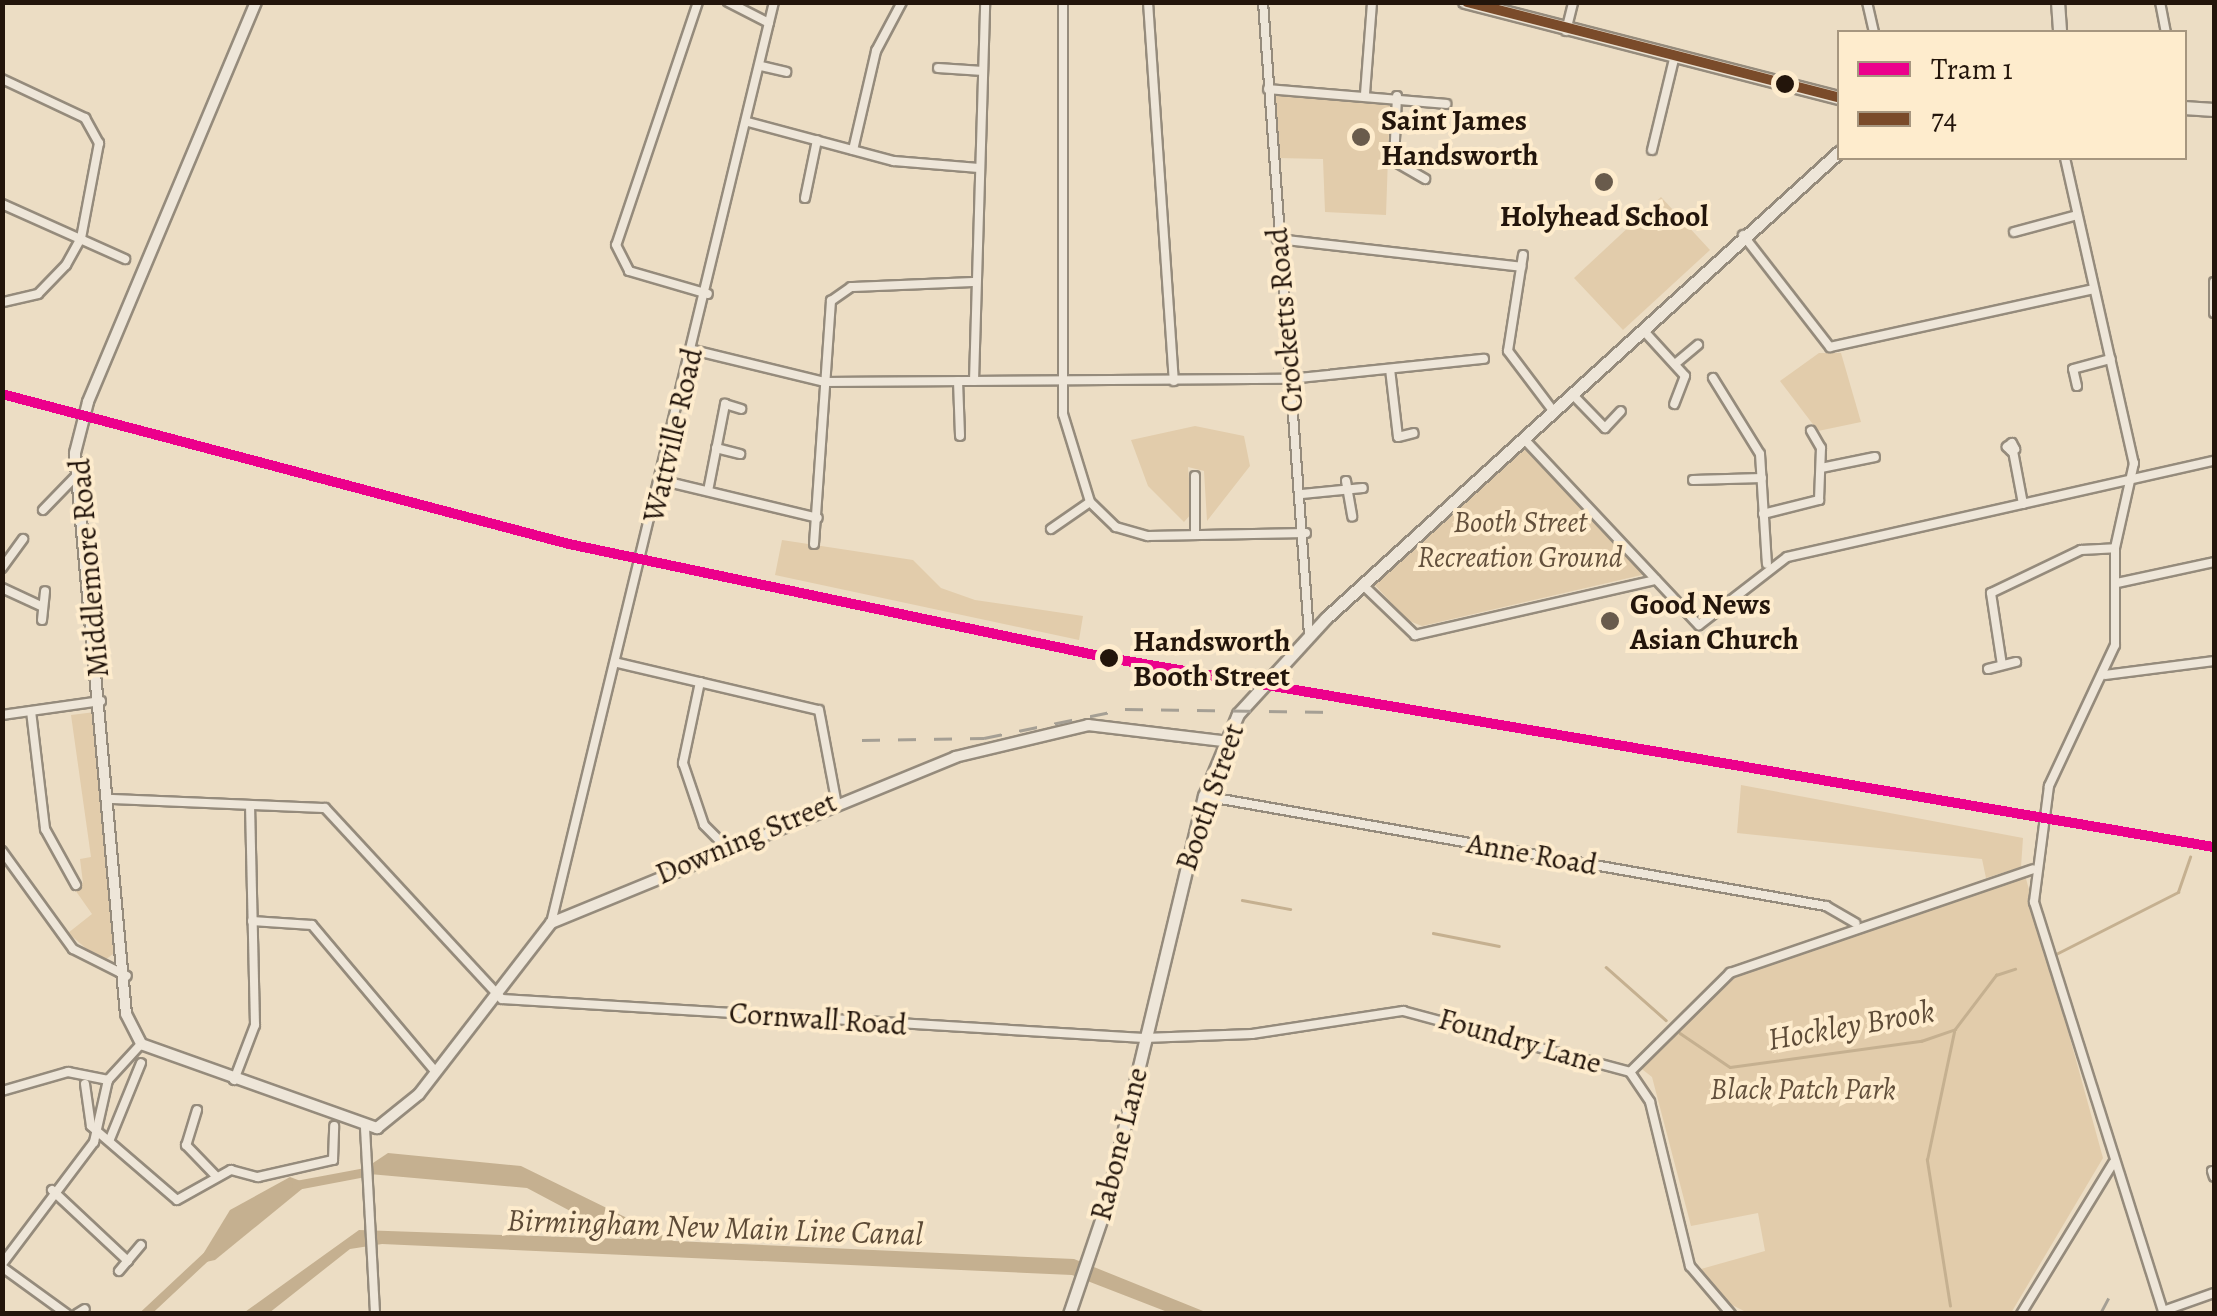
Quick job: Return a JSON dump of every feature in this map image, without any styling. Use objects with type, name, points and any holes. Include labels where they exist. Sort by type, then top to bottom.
[{"type":"main road","points":[[1465,2],[1674,59],[1837,97]]},
{"type":"main road","points":[[2058,2],[2060,30]]},
{"type":"main road","points":[[2187,108],[2214,110]]},
{"type":"main road","name":"Booth Street","points":[[1144,1038],[1204,796],[1223,741],[1309,635],[1837,154]]},
{"type":"main road","name":"Rabone Lane","points":[[1069,1314],[1091,1250],[1144,1038]]},
{"type":"street","name":"Middlemore Road","points":[[140,1044],[126,1014],[127,976],[111,799],[76,476],[80,434],[88,402],[256,2]]},
{"type":"street","points":[[698,2],[616,246],[630,271],[708,294]]},
{"type":"street","points":[[728,2],[769,24]]},
{"type":"street","name":"Wattville Road","points":[[550,923],[664,481],[774,2]]},
{"type":"street","points":[[853,150],[876,51],[902,2]]},
{"type":"street","points":[[974,381],[985,2]]},
{"type":"street","points":[[1063,2],[1066,434],[1090,502],[1116,528],[1195,535],[1306,533]]},
{"type":"street","points":[[1148,2],[1174,382]]},
{"type":"street","name":"Crocketts Road","points":[[1263,2],[1277,239],[1306,533],[1309,635]]},
{"type":"street","points":[[1366,94],[1372,2]]},
{"type":"street","points":[[1566,31],[1574,2]]},
{"type":"street","points":[[1867,2],[1874,30]]},
{"type":"street","points":[[2160,2],[2166,30]]},
{"type":"street","points":[[1652,150],[1674,59]]},
{"type":"street","points":[[761,66],[786,72]]},
{"type":"street","points":[[938,68],[983,71]]},
{"type":"street","points":[[2,80],[85,118],[98,134],[81,238],[55,281],[2,302]]},
{"type":"street","points":[[1268,89],[1397,96],[1446,104]]},
{"type":"street","points":[[1397,96],[1392,151],[1402,174],[1424,179]]},
{"type":"street","points":[[748,122],[894,160],[979,168]]},
{"type":"street","points":[[805,198],[817,140]]},
{"type":"street","points":[[2066,160],[2111,359],[2132,479],[2115,548],[2117,583],[2105,676],[2060,753],[2033,869],[2044,940],[2163,1312],[2214,1294]]},
{"type":"street","points":[[2,204],[125,259]]},
{"type":"street","points":[[2014,232],[2077,215]]},
{"type":"street","points":[[1743,236],[1830,347],[2094,288]]},
{"type":"street","points":[[1277,239],[1521,268]]},
{"type":"street","points":[[1522,255],[1508,351],[1554,412]]},
{"type":"street","points":[[814,544],[824,382],[837,291],[975,282]]},
{"type":"street","points":[[2214,282],[2214,313]]},
{"type":"street","points":[[1643,330],[1687,382],[1674,404]]},
{"type":"street","points":[[1675,364],[1698,345]]},
{"type":"street","points":[[694,350],[824,382],[1289,379],[1462,366],[1484,360]]},
{"type":"street","points":[[2062,371],[2111,359]]},
{"type":"street","points":[[1390,369],[1398,437],[1414,433]]},
{"type":"street","points":[[2073,369],[2077,386]]},
{"type":"street","points":[[1713,378],[1754,436],[1762,478],[1768,564]]},
{"type":"street","points":[[958,382],[960,436]]},
{"type":"street","points":[[1573,395],[1605,428],[1621,411]]},
{"type":"street","points":[[708,490],[725,404],[741,408]]},
{"type":"street","points":[[1763,514],[1812,506],[1821,468],[1811,432]]},
{"type":"street","points":[[1525,440],[1699,625],[1768,564],[2214,461]]},
{"type":"street","points":[[716,448],[740,454]]},
{"type":"street","points":[[2013,451],[2024,504]]},
{"type":"street","points":[[1821,468],[1874,457]]},
{"type":"street","points":[[43,510],[76,476]]},
{"type":"street","points":[[1195,476],[1195,535]]},
{"type":"street","points":[[1694,480],[1762,478]]},
{"type":"street","points":[[664,481],[818,518]]},
{"type":"street","points":[[1346,485],[1352,516]]},
{"type":"street","points":[[1302,494],[1346,485],[1363,488]]},
{"type":"street","points":[[1051,529],[1090,502]]},
{"type":"street","points":[[2,568],[23,539]]},
{"type":"street","points":[[2002,665],[1991,593],[2082,550],[2115,548]]},
{"type":"street","points":[[2117,583],[2214,562]]},
{"type":"street","points":[[1364,586],[1415,635],[1656,580]]},
{"type":"street","points":[[2,588],[43,607]]},
{"type":"street","points":[[42,620],[44,591]]},
{"type":"street","points":[[2105,676],[2214,661]]},
{"type":"street","points":[[1988,669],[2016,662]]},
{"type":"street","points":[[618,663],[820,710],[836,800]]},
{"type":"street","points":[[700,682],[683,763],[704,826],[724,845]]},
{"type":"street","points":[[2,714],[101,701]]},
{"type":"street","points":[[31,711],[44,829],[76,885]]},
{"type":"street","name":"Downing Street","points":[[365,1128],[402,1112],[550,923],[724,845],[955,757],[1088,725],[1223,741]]},
{"type":"street","name":"Anne Road","points":[[1204,796],[1826,906],[1855,923]]},
{"type":"street","points":[[111,799],[250,805],[334,814],[492,996]]},
{"type":"street","points":[[234,1080],[255,1025],[250,805]]},
{"type":"street","points":[[2,851],[73,949],[127,976]]},
{"type":"street","points":[[69,873],[82,866]]},
{"type":"street","points":[[1630,1072],[1730,973],[1855,923],[2033,869]]},
{"type":"street","points":[[252,921],[312,925],[435,1070]]},
{"type":"street","name":"Cornwall Road","points":[[492,996],[1144,1038]]},
{"type":"street","name":"Foundry Lane","points":[[1144,1038],[1252,1034],[1404,1011],[1630,1072],[1650,1102],[1690,1266],[1730,1314]]},
{"type":"street","points":[[67,1314],[2,1265],[52,1190],[99,1132],[108,1080],[140,1044],[365,1128],[375,1314]]},
{"type":"street","points":[[110,1139],[140,1063]]},
{"type":"street","points":[[2,1091],[68,1072],[108,1080]]},
{"type":"street","points":[[85,1084],[99,1132],[177,1200]]},
{"type":"street","points":[[197,1110],[186,1145],[215,1174],[258,1178],[334,1160],[334,1126]]},
{"type":"street","points":[[2021,1314],[2114,1163]]},
{"type":"street","points":[[170,1210],[177,1200],[215,1174]]},
{"type":"street","points":[[52,1190],[128,1261]]},
{"type":"street","points":[[119,1272],[141,1246]]},
{"type":"green space","points":[[1272,95],[1390,100],[1386,215],[1325,212],[1323,159],[1278,158]]},
{"type":"green space","points":[[1661,197],[1710,250],[1623,330],[1574,278]]},
{"type":"green space","points":[[1819,353],[1841,353],[1861,422],[1818,431],[1780,381]]},
{"type":"green space","points":[[1195,426],[1244,436],[1250,466],[1207,521],[1204,471],[1188,467],[1192,513],[1184,522],[1148,486],[1131,440]]},
{"type":"green space","name":"Booth Street Recreation Ground","points":[[1524,446],[1646,574],[1422,626],[1407,620],[1374,584]]},
{"type":"green space","points":[[782,540],[913,560],[941,588],[975,600],[1083,616],[1079,640],[775,575]]},
{"type":"green space","points":[[95,712],[116,952],[102,962],[68,933],[92,914],[73,887],[83,883],[80,859],[91,857],[71,715]]},
{"type":"green space","points":[[1741,785],[2023,838],[2021,867],[1986,878],[1982,859],[1737,833]]},
{"type":"green space","name":"Black Patch Park","points":[[2025,875],[2103,1158],[2011,1313],[1748,1313],[1730,1304],[1701,1269],[1765,1251],[1758,1213],[1691,1226],[1652,1077],[1638,1066],[1731,979]]},
{"type":"shaded area","points":[[388,1153],[521,1166],[674,1241],[1074,1259],[1208,1313],[1170,1313],[1072,1275],[382,1244],[350,1249],[269,1313],[242,1314],[359,1230],[623,1239],[527,1188],[358,1173]]},
{"type":"shaded area","points":[[290,1177],[306,1183],[215,1260],[197,1264],[230,1210]]},
{"type":"waterway","name":"Hockley Brook","points":[[2056,954],[2178,892],[2190,857]]},
{"type":"waterway","name":"Hockley Brook","points":[[1242,900],[1290,909]]},
{"type":"waterway","name":"Hockley Brook","points":[[1433,933],[1499,946]]},
{"type":"waterway","name":"Hockley Brook","points":[[1606,967],[1666,1020]]},
{"type":"waterway","points":[[1680,1033],[1730,1067],[1921,1041],[1955,1029],[1996,975],[2015,969]]},
{"type":"waterway","points":[[1950,1306],[1927,1160],[1954,1032]]},
{"type":"waterway","points":[[296,1185],[370,1171]]},
{"type":"waterway","points":[[144,1314],[206,1256]]},
{"type":"railway","points":[[862,740],[984,738],[1125,709],[1334,712]]},
{"type":"railway","points":[[2100,1314],[2112,1291]]},
{"type":"tram line","name":"1","points":[[2,394],[569,544],[1109,658],[2214,847]]},
{"type":"transit line","name":"74","points":[[1467,2],[1837,97]]},
{"type":"place","name":"Saint James Handsworth","points":[[1361,137]]},
{"type":"place","name":"Holyhead School","points":[[1604,182]]},
{"type":"place","name":"Good News Asian Church","points":[[1610,621]]},
{"type":"place","name":"Handsworth Booth Street","points":[[1109,658]]},
{"type":"water label","name":"Birmingham New Main Line Canal","points":[[715,1227]]}]
